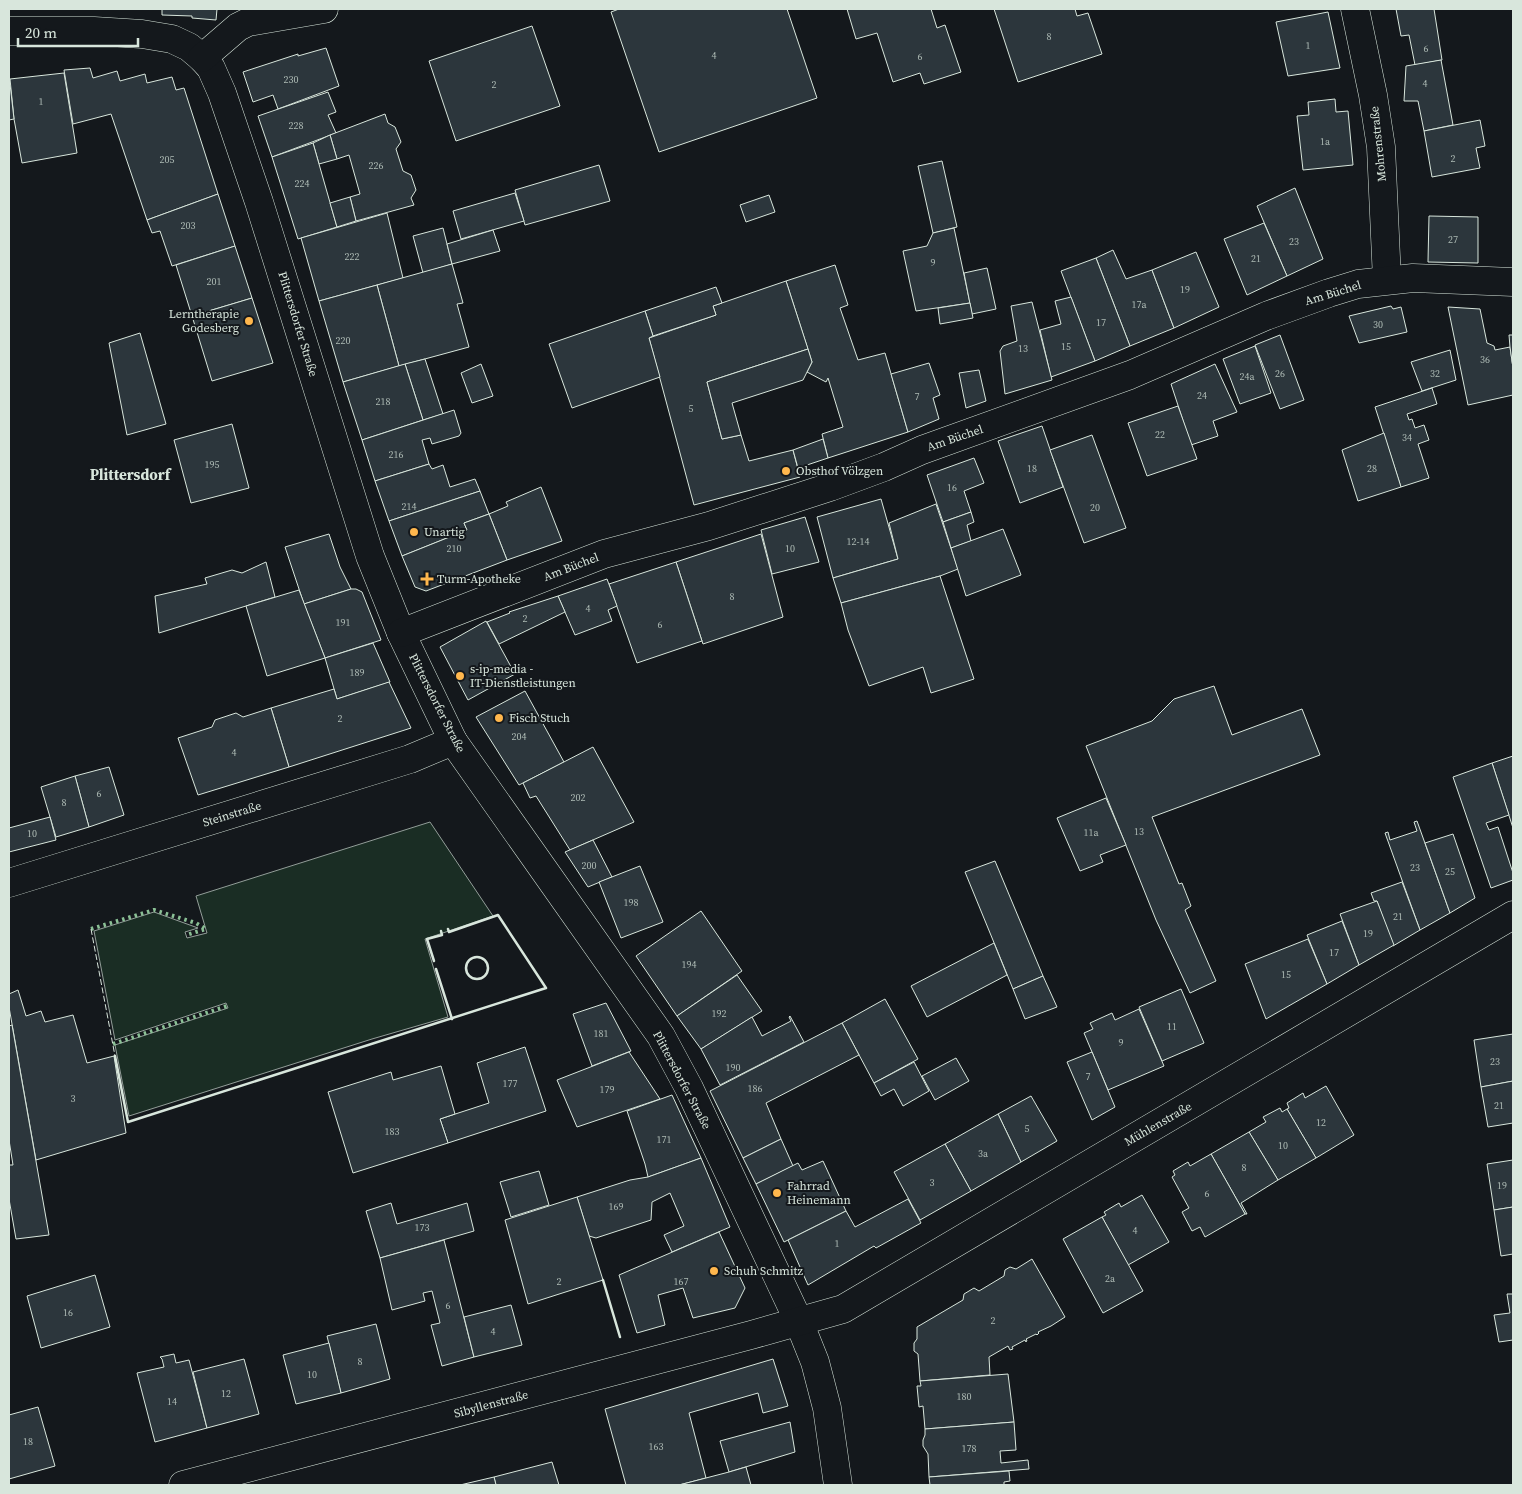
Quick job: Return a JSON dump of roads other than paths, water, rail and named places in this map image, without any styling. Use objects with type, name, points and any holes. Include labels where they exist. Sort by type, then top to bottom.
[{"type":"street","points":[[202,58],[238,27],[248,22],[324,9]]},
{"type":"street","name":"Mohrenstraße","points":[[1355,9],[1373,95],[1381,147],[1387,280]]},
{"type":"street","name":"Plittersdorfer Straße","points":[[9,31],[94,31],[142,34],[172,40],[189,47],[210,68],[225,102],[259,202],[370,556],[401,633],[453,741],[661,1036],[689,1088],[799,1322],[815,1362],[827,1408],[838,1485]]},
{"type":"street","name":"Am Büchel","points":[[401,633],[604,554],[709,526],[875,470],[922,450],[1130,375],[1266,316],[1329,293],[1358,284],[1413,278],[1513,282]]},
{"type":"street","name":"Steinstraße","points":[[9,883],[410,759],[453,741]]},
{"type":"street","name":"Mühlenstraße","points":[[799,1322],[843,1309],[1513,915]]},
{"type":"street","name":"Sibyllenstraße","points":[[184,1485],[799,1322]]},
{"type":"place","name":"Lerntherapie Godesberg","points":[[249,321]]},
{"type":"place","name":"Obsthof Völzgen","points":[[786,471]]},
{"type":"place","name":"Unartig","points":[[414,532]]},
{"type":"place","name":"Turm-Apotheke","points":[[427,579]]},
{"type":"place","name":"s-ip-media - IT-Dienstleistungen","points":[[460,676]]},
{"type":"place","name":"Fisch Stuch","points":[[499,718]]},
{"type":"place","name":"Fahrrad Heinemann","points":[[777,1193]]},
{"type":"place","name":"Schuh Schmitz","points":[[714,1271]]},
{"type":"district","name":"Plittersdorf","points":[[130,475]]}]
